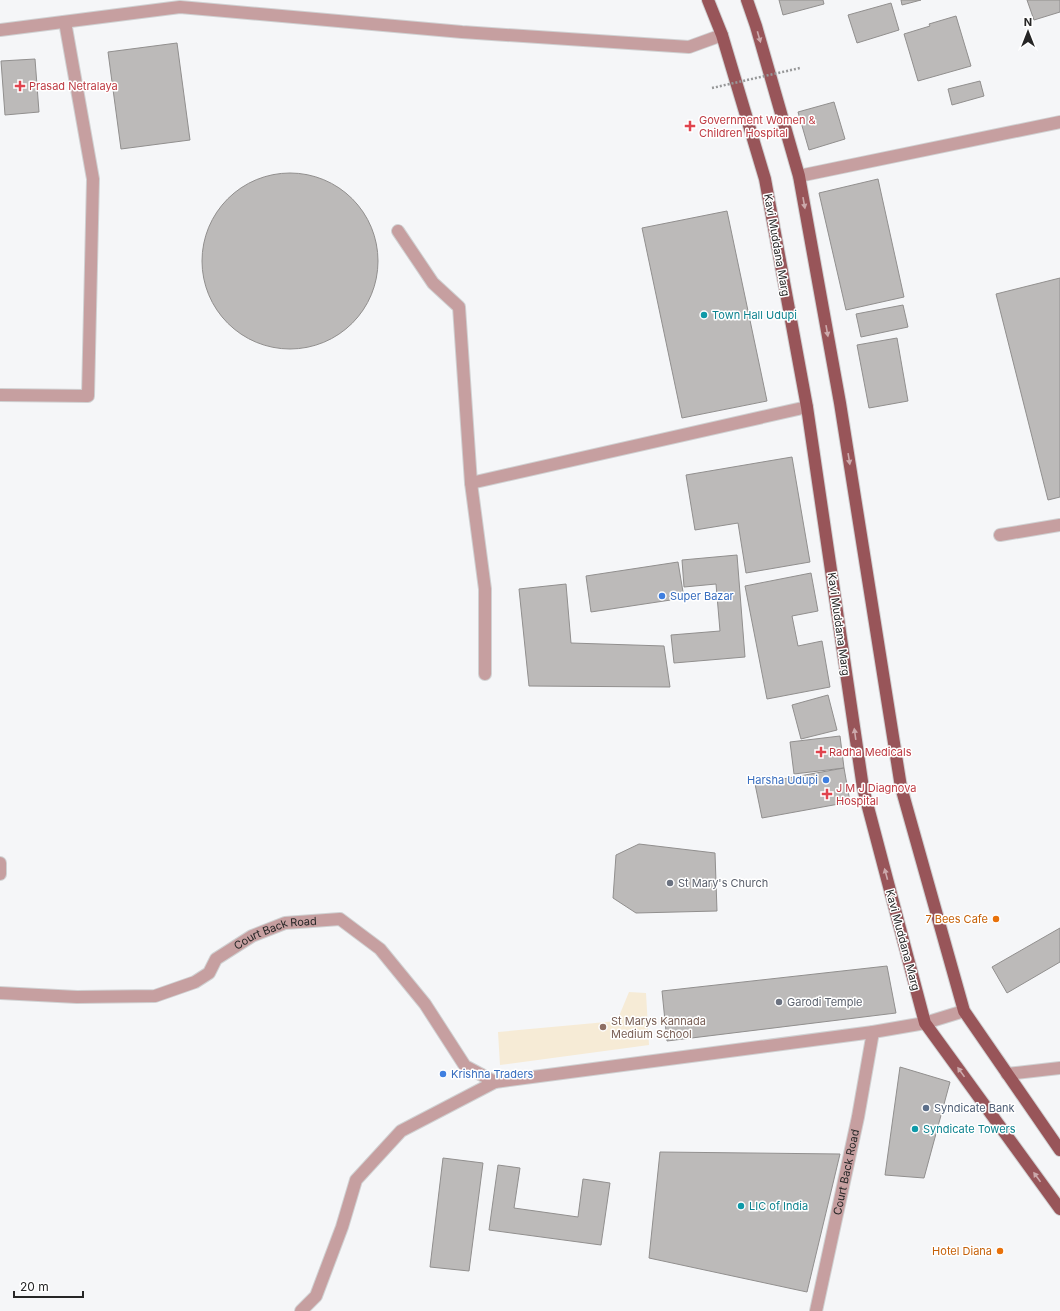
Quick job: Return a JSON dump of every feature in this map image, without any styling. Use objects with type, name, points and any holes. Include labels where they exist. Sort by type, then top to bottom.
[{"type":"main road","name":"Kavi Muddana Marg","points":[[708,0],[722,36],[765,179],[807,407],[863,788],[926,1023],[1060,1209]]},
{"type":"main road","points":[[747,0],[756,26],[799,176],[840,403],[901,786],[964,1011],[1060,1150]]},
{"type":"street","points":[[0,30],[65,22],[179,4],[462,32],[689,47],[722,36]]},
{"type":"street","points":[[0,395],[88,396],[93,179],[65,22]]},
{"type":"street","points":[[799,176],[1060,122]]},
{"type":"street","points":[[398,231],[433,283],[459,306],[471,483],[484,589],[484,674]]},
{"type":"street","points":[[471,483],[807,407]]},
{"type":"street","points":[[1000,535],[1060,525]]},
{"type":"street","points":[[0,863],[0,874]]},
{"type":"street","name":"Court Back Road","points":[[0,993],[77,997],[155,996],[195,982],[209,973],[216,959],[252,936],[285,923],[340,919],[380,949],[425,1004],[465,1066],[495,1082]]},
{"type":"street","points":[[314,1311],[316,1296],[342,1227],[356,1180],[401,1131],[495,1082],[873,1032],[926,1023],[964,1011]]},
{"type":"street","name":"Court Back Road","points":[[816,1311],[858,1117],[873,1032]]},
{"type":"street","points":[[1007,1074],[1060,1068]]},
{"type":"street","points":[[301,1311],[316,1296]]},
{"type":"path","points":[[712,88],[800,68]]},
{"type":"shaded area","name":"St Marys Kannada Medium School","points":[[629,992],[646,993],[649,1045],[500,1065],[498,1032],[617,1021]]},
{"type":"building","points":[[779,0],[823,0],[824,4],[783,15]]},
{"type":"building","points":[[901,0],[921,0],[902,5]]},
{"type":"building","points":[[1027,0],[1060,0],[1060,12],[1034,20]]},
{"type":"building","points":[[891,3],[899,30],[857,43],[848,15]]},
{"type":"building","points":[[956,16],[971,66],[918,81],[904,34],[930,26],[929,24]]},
{"type":"building","points":[[177,43],[190,140],[121,149],[108,52]]},
{"type":"building","points":[[35,59],[39,112],[5,115],[1,61]]},
{"type":"building","points":[[980,81],[984,96],[952,105],[948,89]]},
{"type":"building","points":[[834,102],[845,139],[809,150],[798,112]]},
{"type":"building","points":[[281,173],[299,173],[316,176],[332,183],[346,193],[358,205],[368,219],[375,235],[378,261],[377,278],[372,295],[358,317],[346,329],[332,339],[316,346],[299,349],[281,349],[264,346],[248,339],[234,329],[222,317],[212,303],[205,287],[202,270],[202,252],[205,235],[212,219],[222,205],[234,193],[248,183],[264,176]]},
{"type":"building","points":[[878,179],[904,297],[846,310],[819,193]]},
{"type":"building","name":"Town Hall Udupi","points":[[727,211],[767,401],[682,418],[642,228]]},
{"type":"building","points":[[1060,278],[1060,497],[1048,500],[996,294]]},
{"type":"building","points":[[903,305],[908,327],[861,337],[856,314]]},
{"type":"building","points":[[897,338],[908,401],[869,408],[857,345]]},
{"type":"building","points":[[792,457],[810,562],[746,573],[738,523],[695,530],[686,475]]},
{"type":"building","points":[[737,555],[745,657],[674,663],[671,635],[720,631],[716,584],[684,587],[682,560]]},
{"type":"building","points":[[678,562],[684,598],[591,612],[586,576]]},
{"type":"building","points":[[811,573],[818,611],[792,616],[798,646],[822,641],[830,687],[767,699],[745,586]]},
{"type":"building","points":[[566,584],[571,643],[664,646],[670,687],[529,686],[519,589]]},
{"type":"building","points":[[828,695],[837,730],[801,739],[792,705]]},
{"type":"building","points":[[840,736],[844,768],[794,774],[790,742]]},
{"type":"building","points":[[844,768],[850,802],[762,818],[755,784]]},
{"type":"building","points":[[639,844],[715,853],[717,911],[636,913],[613,898],[616,855]]},
{"type":"building","points":[[1060,928],[1060,962],[1007,993],[992,967]]},
{"type":"building","name":"Garodi Temple","points":[[887,966],[896,1013],[667,1041],[662,991]]},
{"type":"building","name":"Syndicate Towers","points":[[900,1067],[950,1082],[924,1178],[885,1175]]},
{"type":"building","name":"LIC of India","points":[[660,1152],[840,1154],[807,1292],[649,1258]]},
{"type":"building","points":[[443,1158],[483,1163],[469,1271],[430,1267]]},
{"type":"building","points":[[498,1165],[520,1168],[514,1208],[578,1217],[583,1179],[610,1183],[601,1245],[489,1230]]},
{"type":"place","name":"Prasad Netralaya","points":[[20,86]]},
{"type":"place","name":"Government Women & Children Hospital","points":[[690,126]]},
{"type":"place","name":"Town Hall Udupi","points":[[704,315]]},
{"type":"place","name":"Super Bazar","points":[[662,596]]},
{"type":"place","name":"Radha Medicals","points":[[821,752]]},
{"type":"place","name":"Harsha Udupi","points":[[826,780]]},
{"type":"place","name":"J M J Diagnova Hospital","points":[[827,794]]},
{"type":"place","name":"St Mary's Church","points":[[670,883]]},
{"type":"place","name":"7 Bees Cafe","points":[[996,919]]},
{"type":"place","name":"Garodi Temple","points":[[779,1002]]},
{"type":"place","name":"St Marys Kannada Medium School","points":[[603,1027]]},
{"type":"place","name":"Krishna Traders","points":[[443,1074]]},
{"type":"place","name":"Syndicate Bank","points":[[926,1108]]},
{"type":"place","name":"Syndicate Towers","points":[[915,1129]]},
{"type":"place","name":"LIC of India","points":[[741,1206]]},
{"type":"place","name":"Hotel Diana","points":[[1000,1251]]}]
